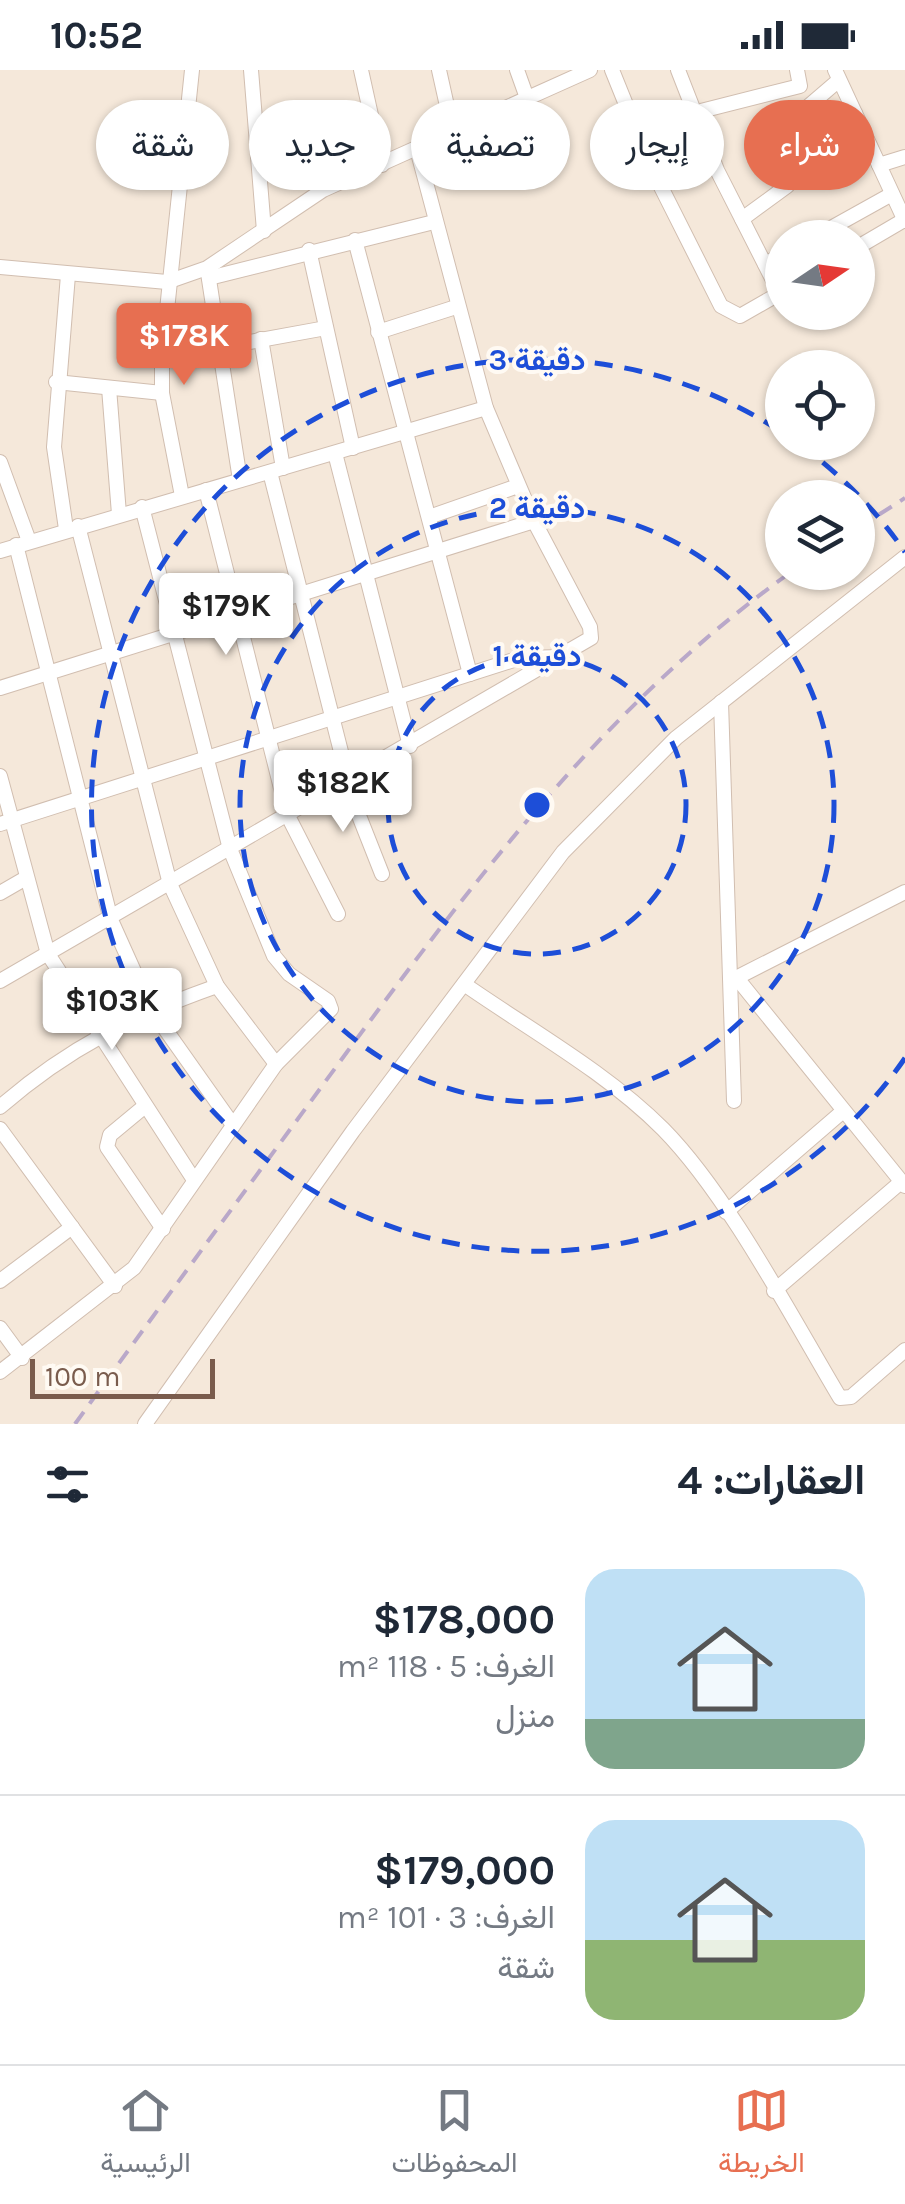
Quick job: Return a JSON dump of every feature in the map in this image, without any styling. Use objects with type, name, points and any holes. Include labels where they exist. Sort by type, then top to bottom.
[{"type":"street","points":[[182,496],[162,393],[162,358],[192,70]]},
{"type":"street","points":[[251,70],[264,231]]},
{"type":"street","points":[[361,70],[368,100]]},
{"type":"street","points":[[439,70],[446,100]]},
{"type":"street","points":[[517,70],[527,98]]},
{"type":"street","points":[[523,100],[570,74],[590,70]]},
{"type":"street","points":[[612,70],[652,169],[720,306],[740,316],[765,302]]},
{"type":"street","points":[[678,70],[689,100]]},
{"type":"street","points":[[724,104],[800,86],[798,70]]},
{"type":"street","points":[[813,100],[837,75],[849,100]]},
{"type":"street","points":[[875,156],[905,220],[875,238]]},
{"type":"street","points":[[879,165],[905,156]]},
{"type":"street","points":[[724,180],[765,264]]},
{"type":"street","points":[[208,273],[323,190]]},
{"type":"street","points":[[0,981],[563,657],[586,643],[592,633],[534,521],[486,408],[427,190]]},
{"type":"street","points":[[742,219],[782,190]]},
{"type":"street","points":[[845,220],[892,194]]},
{"type":"street","points":[[0,267],[167,282],[434,222]]},
{"type":"street","points":[[355,240],[470,674]]},
{"type":"street","points":[[309,250],[353,448]]},
{"type":"street","points":[[208,273],[240,480]]},
{"type":"street","points":[[68,275],[56,382],[56,476],[112,654],[170,884],[216,986],[276,1064]]},
{"type":"street","points":[[378,332],[456,307]]},
{"type":"street","points":[[162,358],[326,328]]},
{"type":"street","points":[[261,339],[276,470],[302,594],[348,781],[382,874]]},
{"type":"street","points":[[56,382],[162,393]]},
{"type":"street","points":[[109,388],[120,514]]},
{"type":"street","points":[[0,550],[486,408]]},
{"type":"street","points":[[335,452],[410,746]]},
{"type":"street","points":[[0,462],[23,543],[48,674],[111,920],[151,1009],[234,1125]]},
{"type":"street","points":[[429,517],[518,486]]},
{"type":"street","points":[[206,490],[288,816],[338,914]]},
{"type":"street","points":[[0,1372],[115,1286],[163,1229],[276,1064],[321,1024],[331,1005],[274,956],[230,849],[142,507]]},
{"type":"street","points":[[0,688],[534,521]]},
{"type":"street","points":[[145,1424],[353,1131],[582,830],[668,745],[905,557]]},
{"type":"street","points":[[6,822],[533,655],[563,657]]},
{"type":"street","points":[[721,702],[734,1101]]},
{"type":"street","points":[[0,776],[6,822],[48,954],[194,1180]]},
{"type":"street","points":[[0,892],[26,878]]},
{"type":"street","points":[[732,979],[905,892]]},
{"type":"street","points":[[732,979],[903,1184],[774,1291]]},
{"type":"street","points":[[464,984],[643,1110],[674,1141],[726,1212],[843,1400],[905,1350]]},
{"type":"street","points":[[0,1107],[58,1058],[151,1009],[216,986]]},
{"type":"street","points":[[145,1106],[110,1135],[107,1148],[163,1229]]},
{"type":"street","points":[[726,1212],[842,1112]]},
{"type":"street","points":[[0,1129],[115,1286]]},
{"type":"street","points":[[0,1281],[72,1227]]},
{"type":"street","points":[[0,1328],[22,1358]]},
{"type":"shaded area","points":[[0,70],[905,70],[905,1424],[0,1424]]},
{"type":"railway","points":[[875,517],[905,498]]},
{"type":"railway","points":[[75,1424],[347,1052],[497,856],[606,734],[725,622],[767,590]]}]
